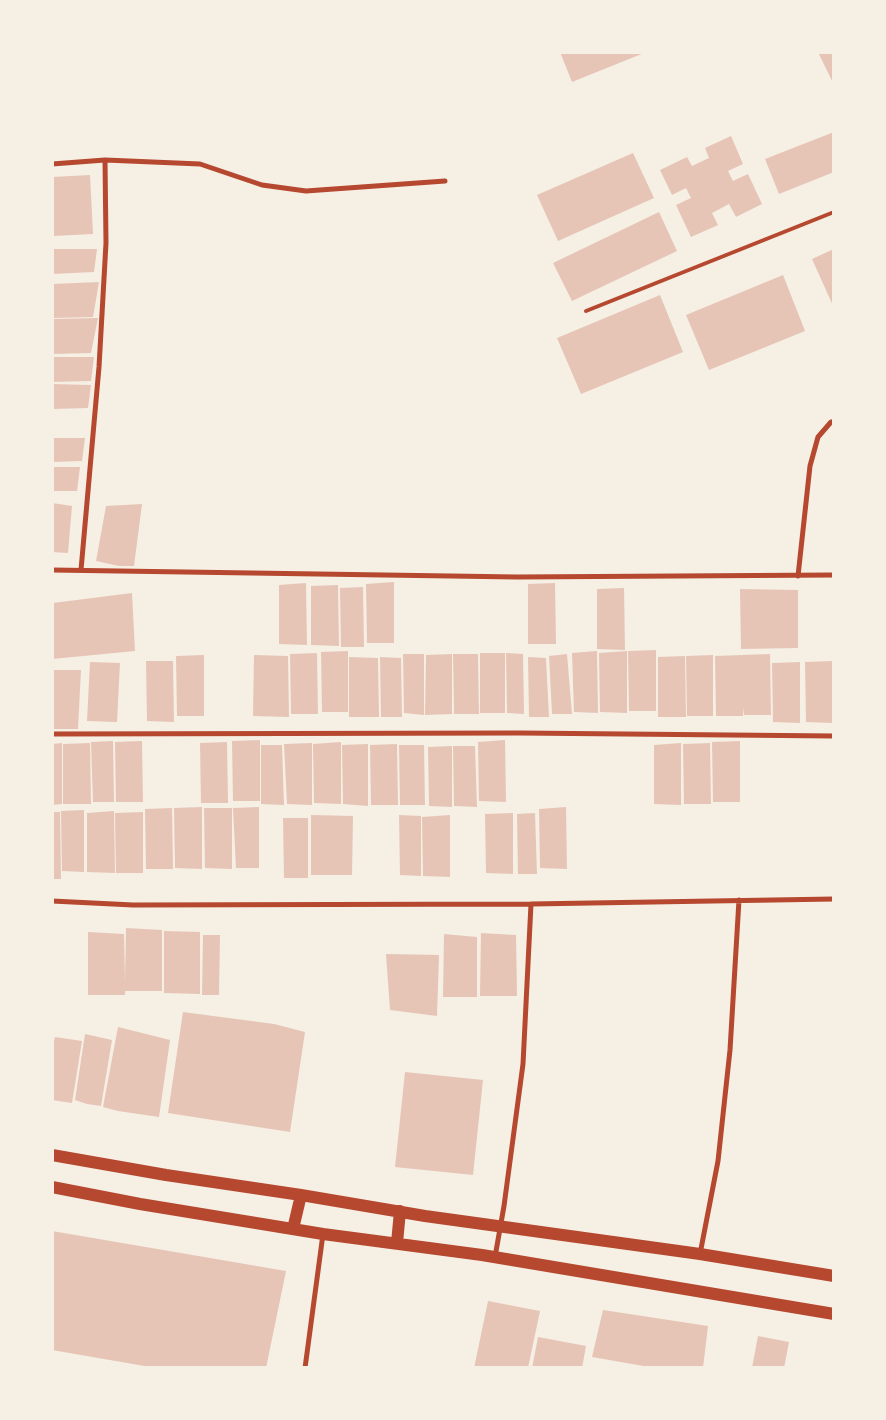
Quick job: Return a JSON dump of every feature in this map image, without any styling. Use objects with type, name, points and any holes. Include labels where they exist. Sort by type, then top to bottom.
[{"type":"main road","points":[[52,1155],[400,1212],[700,1254],[834,1276]]},
{"type":"main road","points":[[52,1188],[323,1234],[495,1258],[834,1314]]},
{"type":"main road","points":[[293,1229],[302,1195]]},
{"type":"main road","points":[[397,1243],[400,1212]]},
{"type":"street","points":[[52,164],[105,160],[200,164],[262,185],[306,191],[445,181]]},
{"type":"street","points":[[81,570],[99,367],[106,243],[105,160]]},
{"type":"street","points":[[798,576],[810,466],[818,437],[834,421]]},
{"type":"street","points":[[52,570],[516,577],[834,575]]},
{"type":"street","points":[[52,734],[834,736]]},
{"type":"street","points":[[52,901],[133,905],[530,904],[834,899]]},
{"type":"street","points":[[700,1254],[718,1162],[730,1050],[739,900]]},
{"type":"street","points":[[495,1258],[523,1064],[530,904]]},
{"type":"street","points":[[305,1368],[323,1234]]},
{"type":"lane","points":[[586,311],[834,212]]},
{"type":"building","points":[[560,52],[644,52],[644,53],[572,82]]},
{"type":"building","points":[[818,52],[834,52],[834,85]]},
{"type":"building","points":[[834,132],[834,172],[779,194],[765,159]]},
{"type":"building","points":[[731,136],[743,164],[728,171],[733,181],[748,174],[762,204],[736,217],[729,204],[712,213],[718,225],[691,237],[676,205],[691,198],[686,188],[672,195],[660,170],[687,157],[692,166],[709,158],[705,148]]},
{"type":"building","points":[[633,153],[654,198],[558,241],[537,195]]},
{"type":"building","points":[[90,175],[93,234],[53,236],[52,177]]},
{"type":"building","points":[[659,212],[677,251],[572,301],[553,263]]},
{"type":"building","points":[[52,249],[97,249],[94,272],[52,274]]},
{"type":"building","points":[[834,249],[834,308],[812,259]]},
{"type":"building","points":[[783,275],[805,331],[709,370],[686,315]]},
{"type":"building","points":[[99,282],[93,317],[52,318],[52,284]]},
{"type":"building","points":[[660,295],[683,352],[581,394],[557,338]]},
{"type":"building","points":[[98,318],[91,353],[52,354],[52,319]]},
{"type":"building","points":[[52,357],[94,357],[91,381],[52,382]]},
{"type":"building","points":[[52,384],[91,385],[88,408],[52,409]]},
{"type":"building","points":[[52,438],[85,438],[82,461],[52,462]]},
{"type":"building","points":[[52,467],[80,467],[77,491],[52,491]]},
{"type":"building","points":[[52,503],[72,506],[68,553],[52,552]]},
{"type":"building","points":[[142,504],[134,566],[119,566],[96,561],[106,506]]},
{"type":"building","points":[[394,582],[394,643],[367,643],[366,584]]},
{"type":"building","points":[[306,583],[307,645],[279,644],[279,585]]},
{"type":"building","points":[[555,583],[556,644],[528,644],[528,584]]},
{"type":"building","points":[[338,585],[339,646],[311,645],[311,586]]},
{"type":"building","points":[[363,587],[364,647],[341,647],[340,588]]},
{"type":"building","points":[[624,588],[625,650],[597,649],[597,589]]},
{"type":"building","points":[[740,589],[798,590],[798,648],[741,649]]},
{"type":"building","points":[[132,593],[135,651],[52,659],[53,603]]},
{"type":"building","points":[[656,650],[656,711],[629,711],[628,651]]},
{"type":"building","points":[[348,651],[348,712],[322,712],[321,652]]},
{"type":"building","points":[[597,651],[598,713],[574,712],[572,653]]},
{"type":"building","points":[[627,651],[627,713],[600,712],[599,653]]},
{"type":"building","points":[[317,653],[318,714],[291,714],[290,654]]},
{"type":"building","points":[[480,653],[505,653],[505,713],[480,713]]},
{"type":"building","points":[[506,653],[523,654],[524,714],[507,713]]},
{"type":"building","points":[[403,654],[424,654],[424,715],[404,713]]},
{"type":"building","points":[[452,654],[452,714],[425,715],[426,655]]},
{"type":"building","points":[[453,654],[478,654],[479,714],[454,714]]},
{"type":"building","points":[[567,654],[572,714],[552,714],[549,656]]},
{"type":"building","points":[[770,654],[771,715],[744,715],[743,707],[743,716],[716,716],[715,656]]},
{"type":"building","points":[[204,655],[204,716],[177,716],[176,656]]},
{"type":"building","points":[[254,655],[288,656],[289,717],[253,716]]},
{"type":"building","points":[[713,655],[713,716],[687,716],[686,656]]},
{"type":"building","points":[[685,656],[686,717],[658,717],[658,657]]},
{"type":"building","points":[[349,657],[378,658],[379,717],[349,717]]},
{"type":"building","points":[[380,657],[401,658],[402,717],[381,717]]},
{"type":"building","points":[[528,657],[546,658],[549,717],[529,717]]},
{"type":"building","points":[[146,661],[173,661],[174,722],[147,721]]},
{"type":"building","points":[[833,661],[833,723],[806,722],[805,662]]},
{"type":"building","points":[[90,662],[120,663],[117,722],[87,721]]},
{"type":"building","points":[[800,662],[800,723],[773,722],[772,663]]},
{"type":"building","points":[[52,670],[81,670],[78,729],[52,729]]},
{"type":"building","points":[[260,740],[260,801],[233,801],[232,741]]},
{"type":"building","points":[[505,740],[506,802],[479,801],[478,742]]},
{"type":"building","points":[[113,741],[114,802],[93,802],[91,742]]},
{"type":"building","points":[[142,741],[143,802],[116,802],[115,742]]},
{"type":"building","points":[[740,741],[740,802],[713,802],[712,742]]},
{"type":"building","points":[[227,742],[228,803],[201,803],[200,743]]},
{"type":"building","points":[[341,742],[341,804],[314,803],[313,744]]},
{"type":"building","points":[[62,743],[62,804],[52,805],[52,744]]},
{"type":"building","points":[[90,743],[91,804],[63,804],[63,744]]},
{"type":"building","points":[[312,743],[312,805],[287,804],[284,744]]},
{"type":"building","points":[[681,743],[681,805],[654,804],[654,745]]},
{"type":"building","points":[[710,743],[711,804],[684,804],[683,744]]},
{"type":"building","points":[[368,744],[368,806],[343,804],[342,745]]},
{"type":"building","points":[[397,744],[398,805],[371,805],[370,745]]},
{"type":"building","points":[[261,745],[282,745],[284,805],[261,804]]},
{"type":"building","points":[[399,745],[424,745],[425,805],[400,805]]},
{"type":"building","points":[[452,746],[452,807],[429,806],[428,747]]},
{"type":"building","points":[[453,746],[475,746],[477,807],[454,806]]},
{"type":"building","points":[[202,807],[202,869],[175,868],[174,808]]},
{"type":"building","points":[[259,807],[259,868],[236,868],[233,808]]},
{"type":"building","points":[[566,807],[567,869],[540,868],[539,809]]},
{"type":"building","points":[[172,808],[173,869],[146,869],[145,809]]},
{"type":"building","points":[[204,808],[232,808],[232,869],[205,868]]},
{"type":"building","points":[[84,810],[84,872],[62,871],[61,811]]},
{"type":"building","points":[[114,811],[115,873],[87,872],[87,813]]},
{"type":"building","points":[[52,812],[60,812],[61,879],[52,879]]},
{"type":"building","points":[[143,812],[143,873],[116,873],[115,813]]},
{"type":"building","points":[[513,813],[513,874],[486,873],[485,814]]},
{"type":"building","points":[[535,813],[537,874],[518,874],[517,814]]},
{"type":"building","points":[[311,815],[353,816],[352,875],[311,875]]},
{"type":"building","points":[[399,815],[421,816],[421,876],[400,875]]},
{"type":"building","points":[[450,815],[450,877],[423,876],[422,817]]},
{"type":"building","points":[[283,818],[308,818],[308,878],[284,878]]},
{"type":"building","points":[[126,928],[162,930],[162,991],[125,991],[125,995],[88,995],[88,932],[124,934],[125,982]]},
{"type":"building","points":[[164,931],[200,932],[200,994],[164,993]]},
{"type":"building","points":[[481,933],[516,935],[517,996],[480,996]]},
{"type":"building","points":[[444,934],[477,937],[477,997],[443,997]]},
{"type":"building","points":[[203,935],[220,935],[219,995],[202,995]]},
{"type":"building","points":[[386,954],[439,955],[437,1016],[390,1010]]},
{"type":"building","points":[[183,1012],[274,1024],[305,1032],[290,1132],[168,1113]]},
{"type":"building","points":[[118,1027],[170,1040],[159,1117],[103,1107]]},
{"type":"building","points":[[85,1034],[112,1040],[101,1106],[75,1100]]},
{"type":"building","points":[[55,1037],[82,1041],[72,1103],[52,1100],[52,1050]]},
{"type":"building","points":[[405,1072],[483,1080],[473,1175],[395,1167]]},
{"type":"building","points":[[52,1231],[286,1271],[266,1368],[156,1368],[52,1350]]},
{"type":"building","points":[[488,1301],[540,1311],[528,1368],[474,1368]]},
{"type":"building","points":[[603,1310],[708,1326],[703,1368],[655,1368],[592,1357]]},
{"type":"building","points":[[758,1336],[789,1342],[784,1368],[752,1368]]},
{"type":"building","points":[[538,1337],[586,1346],[582,1368],[532,1368]]}]
